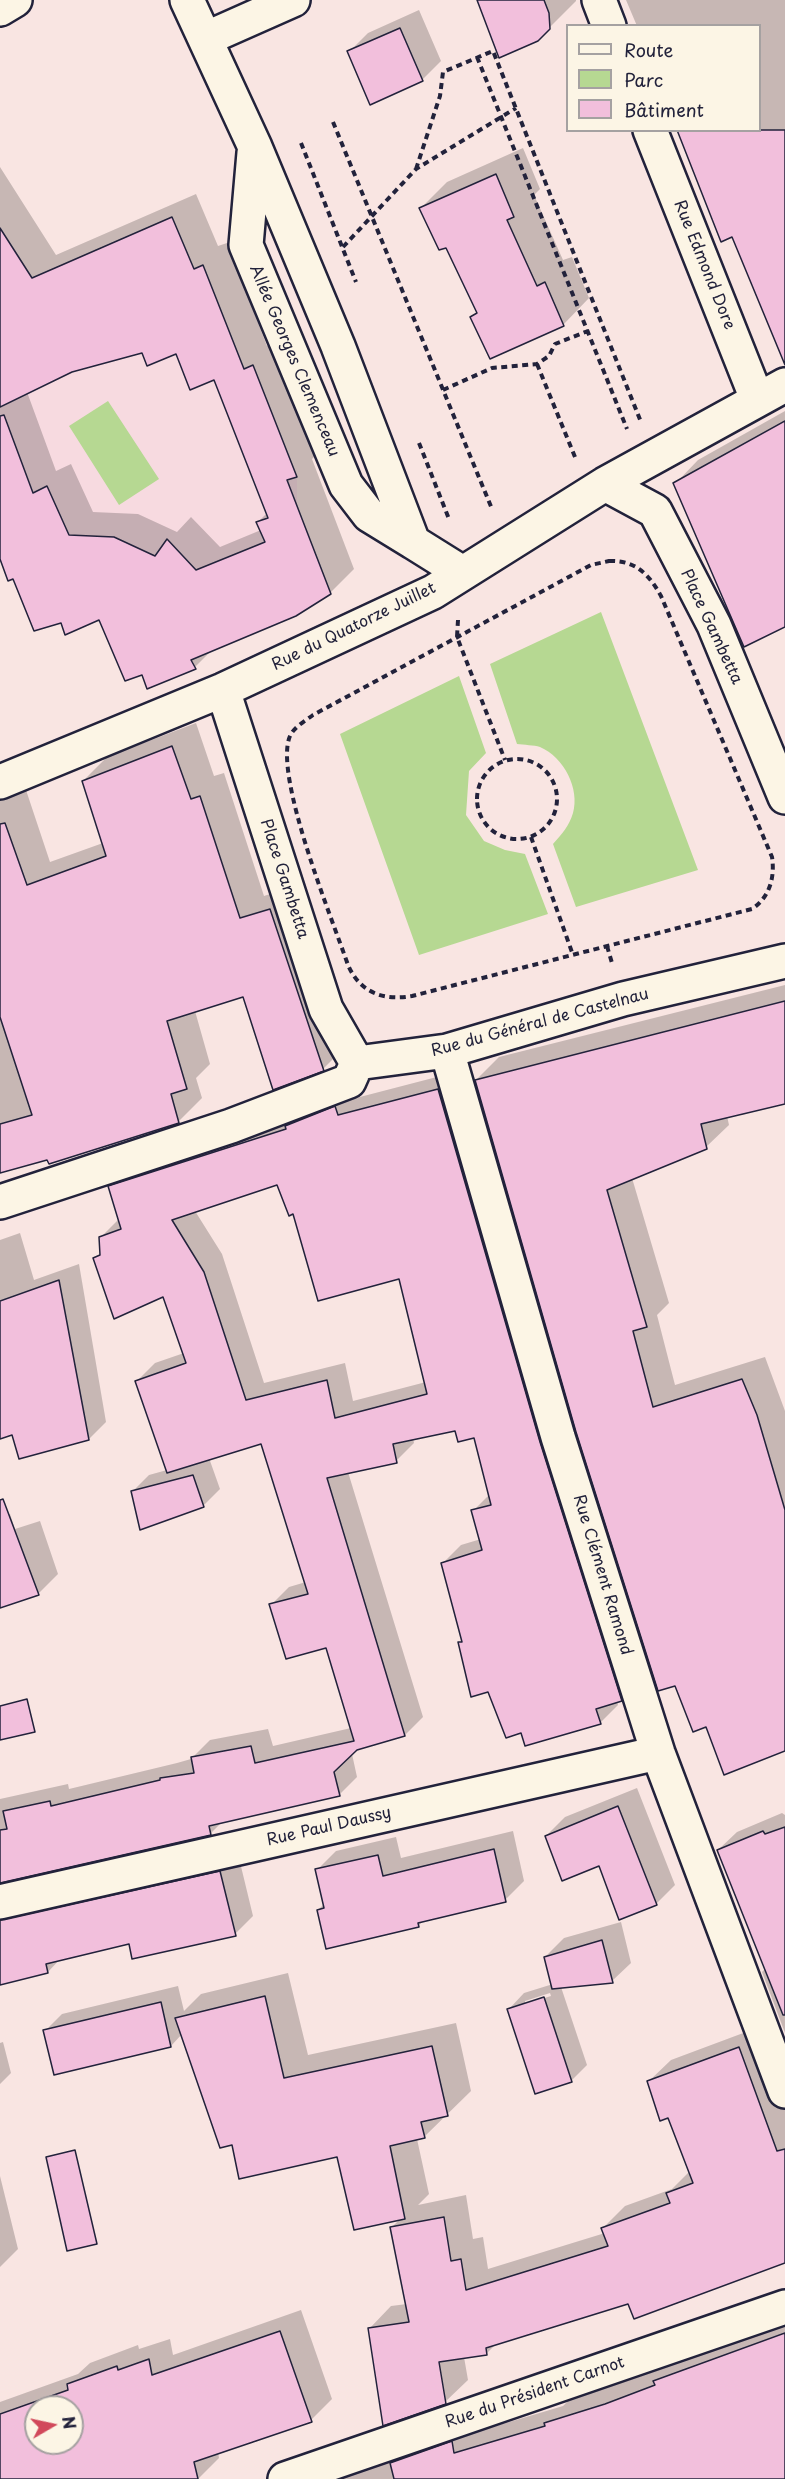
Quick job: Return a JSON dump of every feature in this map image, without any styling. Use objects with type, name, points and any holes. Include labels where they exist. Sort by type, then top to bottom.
[{"type":"street","points":[[0,9],[15,0]]},
{"type":"street","points":[[187,0],[255,147],[338,346],[413,542]]},
{"type":"street","points":[[205,39],[292,0]]},
{"type":"street","points":[[599,0],[608,24]]},
{"type":"street","name":"Rue Edmond Dore","points":[[651,132],[771,392]]},
{"type":"street","name":"Allée Georges Clemenceau","points":[[255,147],[246,244],[346,485],[369,514],[461,572]]},
{"type":"street","name":"Rue du Quatorze Juillet","points":[[0,782],[223,690],[433,592],[461,572],[605,484],[771,392]]},
{"type":"street","name":"Place Gambetta","points":[[605,484],[655,511],[714,625],[785,797]]},
{"type":"street","name":"Place Gambetta","points":[[223,690],[326,1009],[357,1063]]},
{"type":"street","name":"Rue du Général de Castelnau","points":[[357,1063],[447,1051],[623,999],[785,961]]},
{"type":"street","name":"Rue Clément Ramond","points":[[447,1051],[558,1437],[658,1753],[785,2091]]},
{"type":"street","points":[[0,1202],[231,1126],[349,1082],[357,1063]]},
{"type":"street","name":"Rue Paul Daussy","points":[[0,1902],[658,1753]]},
{"type":"street","name":"Rue du Président Carnot","points":[[285,2479],[785,2307]]},
{"type":"path","points":[[417,169],[440,96],[443,72],[494,51],[643,428]]},
{"type":"path","points":[[477,57],[630,436]]},
{"type":"path","points":[[342,248],[417,169],[516,108]]},
{"type":"path","points":[[333,122],[496,520]]},
{"type":"path","points":[[443,390],[492,368],[537,364],[549,356],[555,344],[588,331]]},
{"type":"path","points":[[537,364],[577,462]]},
{"type":"path","points":[[623,561],[638,567],[647,574],[661,596],[772,857],[775,873],[761,903],[752,909],[412,996],[391,999],[366,990],[357,981],[348,965],[288,778],[287,747],[290,736],[296,728],[313,715],[457,637],[591,565],[623,561]]},
{"type":"path","points":[[461,572],[457,637],[504,760]]},
{"type":"path","points":[[518,758],[532,761],[548,774],[557,792],[556,806],[551,819],[543,830],[531,837],[506,838],[494,832],[478,812],[476,800],[484,775],[504,760],[518,758]]},
{"type":"path","points":[[531,837],[573,955]]},
{"type":"shaded area","points":[[172,217],[189,257],[178,262],[183,273],[203,265],[240,370],[253,365],[297,477],[297,506],[331,594],[296,616],[192,660],[196,669],[147,689],[142,675],[125,681],[99,620],[65,635],[61,623],[34,631],[20,595],[42,569],[8,581],[0,559],[0,291]]},
{"type":"green space","points":[[108,401],[159,479],[119,505],[69,426]]},
{"type":"green space","points":[[601,612],[698,870],[576,907],[553,844],[565,830],[573,813],[575,804],[572,784],[563,766],[549,752],[538,746],[517,744],[490,664]]},
{"type":"green space","points":[[459,676],[486,753],[469,771],[466,815],[484,841],[505,850],[525,854],[548,914],[419,955],[340,734]]},
{"type":"building","points":[[477,0],[544,0],[549,13],[550,29],[538,41],[499,58]]},
{"type":"building","points":[[400,28],[423,81],[370,105],[347,51]]},
{"type":"building","points":[[785,130],[785,365],[732,237],[721,242],[678,132]]},
{"type":"building","points":[[496,174],[514,217],[507,220],[537,286],[545,282],[564,326],[490,359],[470,317],[477,313],[446,248],[439,250],[419,208]]},
{"type":"building","points":[[172,217],[194,269],[203,265],[244,369],[253,365],[297,477],[287,480],[331,594],[296,616],[191,660],[196,669],[147,689],[142,675],[125,681],[99,620],[65,635],[61,623],[34,631],[13,579],[8,581],[0,559],[0,416],[4,415],[33,493],[47,486],[69,535],[114,537],[155,556],[167,539],[196,570],[265,542],[256,522],[268,518],[214,380],[190,390],[176,354],[147,366],[142,353],[72,372],[0,407],[0,228],[32,278]]},
{"type":"building","points":[[785,421],[785,627],[744,647],[673,483]]},
{"type":"building","points":[[172,746],[191,799],[200,796],[240,918],[270,909],[324,1071],[273,1090],[243,997],[167,1021],[187,1089],[171,1094],[179,1123],[49,1164],[47,1160],[0,1173],[0,1124],[32,1115],[0,1017],[0,824],[5,823],[27,885],[106,856],[82,781]]},
{"type":"building","points":[[785,1001],[785,1104],[701,1124],[707,1149],[607,1190],[647,1327],[633,1331],[653,1407],[742,1379],[757,1415],[785,1510],[785,1751],[724,1775],[706,1727],[693,1732],[675,1686],[658,1691],[576,1432],[475,1080]]},
{"type":"building","points":[[438,1089],[540,1442],[622,1701],[596,1709],[601,1724],[525,1746],[521,1733],[506,1738],[488,1692],[471,1697],[458,1642],[462,1642],[441,1563],[482,1550],[471,1510],[491,1505],[474,1438],[458,1442],[455,1431],[393,1444],[397,1463],[327,1478],[405,1736],[357,1750],[334,1772],[340,1796],[209,1826],[211,1835],[0,1883],[0,1830],[7,1829],[3,1811],[50,1801],[51,1806],[160,1780],[160,1778],[194,1773],[191,1757],[251,1746],[255,1763],[354,1741],[326,1648],[286,1659],[269,1604],[308,1594],[261,1444],[167,1473],[135,1381],[186,1363],[163,1297],[114,1319],[93,1258],[100,1255],[99,1237],[121,1229],[108,1186],[286,1129],[285,1126],[335,1106],[338,1115]],"holes":[[[277,1185],[289,1216],[293,1214],[318,1301],[399,1279],[427,1394],[335,1418],[327,1380],[246,1400],[204,1272],[172,1220]]]},
{"type":"building","points":[[59,1280],[89,1440],[19,1459],[12,1435],[0,1439],[0,1301]]},
{"type":"building","points":[[193,1475],[204,1507],[140,1530],[131,1491]]},
{"type":"building","points":[[3,1499],[39,1595],[0,1608],[0,1500]]},
{"type":"building","points":[[27,1699],[35,1732],[0,1740],[0,1706]]},
{"type":"building","points":[[618,1806],[657,1905],[619,1920],[599,1866],[562,1881],[545,1836]]},
{"type":"building","points":[[785,1827],[785,2015],[783,2015],[717,1850],[763,1831],[765,1834]]},
{"type":"building","points":[[494,1849],[506,1902],[418,1923],[419,1927],[326,1949],[317,1910],[324,1908],[315,1869],[378,1855],[383,1876]]},
{"type":"building","points":[[220,1871],[236,1936],[132,1959],[129,1944],[46,1964],[48,1973],[0,1985],[0,1920]]},
{"type":"building","points":[[602,1940],[613,1983],[552,1989],[544,1957]]},
{"type":"building","points":[[265,1996],[284,2078],[432,2046],[448,2116],[421,2122],[425,2138],[390,2146],[405,2219],[354,2230],[337,2157],[239,2179],[232,2145],[220,2148],[175,2018]]},
{"type":"building","points":[[544,1997],[572,2082],[535,2094],[507,2009]]},
{"type":"building","points":[[161,2002],[171,2047],[54,2075],[43,2030]]},
{"type":"building","points":[[739,2047],[777,2151],[785,2149],[785,2263],[634,2319],[628,2304],[486,2348],[487,2355],[439,2362],[446,2404],[383,2426],[368,2328],[409,2322],[390,2227],[444,2217],[451,2261],[461,2259],[466,2290],[608,2246],[601,2228],[670,2203],[666,2193],[693,2183],[668,2118],[660,2121],[647,2081]]},
{"type":"building","points":[[75,2150],[97,2244],[67,2251],[46,2157]]},
{"type":"building","points":[[280,2331],[312,2422],[194,2462],[198,2479],[0,2479],[0,2414],[24,2406],[24,2455],[84,2455],[84,2395],[54,2395],[68,2390],[67,2384],[117,2366],[118,2370],[149,2359],[152,2375]]},
{"type":"building","points":[[785,2333],[785,2479],[394,2479],[390,2463],[452,2441],[454,2453],[545,2426],[544,2423],[605,2404],[655,2385],[653,2381]]}]
